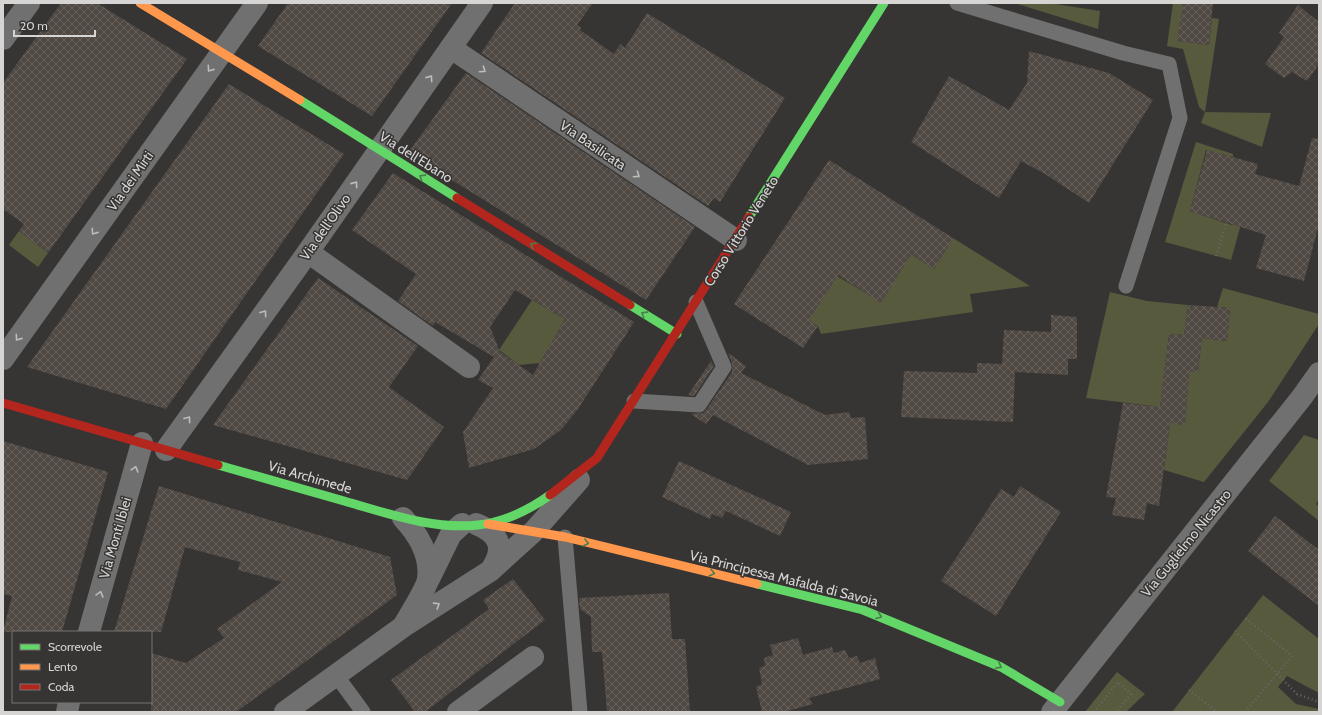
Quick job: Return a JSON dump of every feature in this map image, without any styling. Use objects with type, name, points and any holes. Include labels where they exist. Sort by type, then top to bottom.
[{"type":"street","points":[[3,39],[29,3]]},
{"type":"street","name":"Via dell'Ebano","points":[[140,3],[222,52],[677,334]]},
{"type":"street","name":"Via dei Mirti","points":[[3,359],[256,3]]},
{"type":"street","name":"Via dell'Olivo","points":[[166,450],[308,252],[482,3]]},
{"type":"street","name":"Corso Vittorio Veneto","points":[[597,458],[677,334],[884,3]]},
{"type":"street","name":"Via Basilicata","points":[[451,48],[736,240]]},
{"type":"street","points":[[308,252],[469,367]]},
{"type":"street","name":"Via Guglielmo Nicastro","points":[[1056,707],[1302,397],[1319,373]]},
{"type":"street","name":"Via Archimede","points":[[3,403],[403,518],[435,524],[475,524],[513,516],[538,504],[571,481],[597,458]]},
{"type":"street","name":"Via Monti Iblei","points":[[89,631],[142,443]]},
{"type":"street","points":[[284,712],[404,626],[490,571],[534,531],[597,458]]},
{"type":"street","points":[[403,518],[413,528],[427,556],[428,580]]},
{"type":"street","points":[[404,626],[451,534],[475,524],[491,532],[498,545],[498,559],[490,571]]},
{"type":"street","name":"Via Principessa Mafalda di Savoia","points":[[475,524],[534,531],[565,537],[862,610],[1001,667],[1056,707]]},
{"type":"street","points":[[458,712],[533,657]]},
{"type":"lane","points":[[957,3],[1123,53],[1169,64],[1180,118],[1126,286]]},
{"type":"lane","points":[[634,401],[699,405],[724,367],[696,302]]},
{"type":"lane","points":[[565,537],[580,712]]},
{"type":"lane","points":[[336,675],[363,712]]},
{"type":"path","points":[[1216,256],[1226,223]]},
{"type":"path","points":[[1245,712],[1292,656],[1246,618]]},
{"type":"path","points":[[1235,631],[1297,694],[1319,702]]},
{"type":"path","points":[[1094,712],[1118,682],[1131,694],[1116,712]]},
{"type":"path","points":[[1189,690],[1217,712]]},
{"type":"green space","points":[[1014,3],[1049,3],[1100,11],[1098,29]]},
{"type":"green space","points":[[1173,3],[1183,3],[1178,41],[1209,45],[1212,18],[1219,19],[1205,112],[1199,107],[1183,49],[1167,46]]},
{"type":"green space","points":[[1205,112],[1271,113],[1262,147],[1201,123]]},
{"type":"green space","points":[[1196,142],[1233,154],[1233,157],[1206,150],[1190,211],[1232,225],[1243,217],[1231,260],[1165,242]]},
{"type":"green space","points":[[19,231],[48,253],[38,267],[9,245]]},
{"type":"green space","points":[[953,238],[1030,286],[970,294],[973,312],[821,334],[818,326],[798,314],[837,276],[881,302],[911,254],[934,269]]},
{"type":"green space","points":[[1223,288],[1319,314],[1319,324],[1268,402],[1204,482],[1164,470],[1170,422],[1185,425],[1189,372],[1198,372],[1202,338],[1227,341],[1230,308],[1217,307]]},
{"type":"green space","points":[[1110,292],[1147,301],[1188,305],[1184,335],[1169,334],[1159,416],[1153,406],[1086,398]]},
{"type":"green space","points":[[532,300],[565,319],[540,363],[519,365],[499,350]]},
{"type":"green space","points":[[1304,435],[1319,440],[1319,499],[1316,504],[1319,507],[1319,521],[1269,481]]},
{"type":"green space","points":[[1263,595],[1319,639],[1319,693],[1287,676],[1278,687],[1296,704],[1319,709],[1319,712],[1172,712]]},
{"type":"green space","points":[[1117,672],[1145,694],[1126,712],[1085,712]]},
{"type":"building","points":[[61,3],[97,3],[187,59],[48,253],[19,231],[24,224],[3,209],[3,83]]},
{"type":"building","points":[[288,3],[452,3],[372,116],[258,46]]},
{"type":"building","points":[[515,3],[593,3],[577,25],[581,28],[580,30],[614,54],[620,44],[625,48],[647,13],[785,98],[720,202],[714,198],[708,206],[481,53]]},
{"type":"building","points":[[1183,3],[1213,3],[1209,45],[1177,41]]},
{"type":"building","points":[[1298,5],[1319,22],[1319,64],[1307,81],[1292,72],[1284,78],[1265,64],[1284,37],[1279,33]]},
{"type":"building","points":[[1029,51],[1109,73],[1153,100],[1089,203],[1045,174],[1021,161],[999,198],[911,142],[949,76],[1009,110],[1027,83]]},
{"type":"building","points":[[466,73],[695,227],[646,300],[408,153]]},
{"type":"building","points":[[229,84],[344,154],[166,409],[27,367]]},
{"type":"building","points":[[1312,138],[1319,139],[1319,224],[1304,281],[1256,268],[1266,235],[1190,211],[1207,150],[1258,164],[1255,174],[1299,186]]},
{"type":"building","points":[[829,160],[953,238],[934,269],[911,254],[881,303],[838,275],[809,320],[818,326],[803,348],[734,304]]},
{"type":"building","points":[[393,173],[634,322],[578,409],[561,430],[534,449],[469,468],[463,432],[493,388],[478,380],[494,357],[435,322],[433,326],[398,301],[416,274],[352,230]],"holes":[[[515,290],[565,319],[533,375],[500,352],[490,327]]]},
{"type":"building","points":[[318,278],[418,346],[389,387],[444,427],[407,480],[213,425]]},
{"type":"building","points":[[1188,305],[1230,308],[1227,341],[1202,338],[1198,372],[1189,372],[1185,426],[1170,422],[1159,506],[1147,503],[1144,520],[1112,515],[1116,498],[1106,497],[1123,403],[1160,407],[1169,334],[1184,335]]},
{"type":"building","points":[[1051,315],[1077,317],[1077,359],[1068,359],[1068,375],[1015,372],[1013,422],[901,417],[904,371],[977,373],[977,363],[1002,364],[1004,330],[1051,332]]},
{"type":"building","points":[[728,353],[746,366],[741,373],[825,415],[849,412],[851,418],[865,417],[868,459],[808,465],[713,415],[706,424],[691,414],[703,413],[706,410],[732,372],[732,364]]},
{"type":"building","points":[[711,361],[714,366],[694,396],[688,395]]},
{"type":"building","points":[[3,441],[108,472],[62,631],[3,632],[12,596],[3,594]]},
{"type":"building","points":[[679,461],[791,512],[780,536],[726,511],[722,518],[712,514],[710,519],[662,497]]},
{"type":"building","points":[[159,486],[390,557],[397,595],[236,712],[151,712],[152,653],[186,663],[224,638],[217,629],[282,582],[238,570],[240,562],[185,547],[161,632],[114,631]]},
{"type":"building","points":[[1020,486],[1061,512],[996,616],[941,581],[1001,489],[1014,497]]},
{"type":"building","points":[[1275,516],[1319,550],[1319,606],[1248,551]]},
{"type":"building","points":[[513,579],[545,620],[425,712],[415,712],[391,680],[489,609],[483,600]]},
{"type":"building","points":[[669,593],[672,639],[685,639],[690,712],[607,712],[602,652],[592,652],[591,617],[580,609],[579,598]]},
{"type":"building","points":[[798,638],[803,655],[832,647],[834,653],[845,650],[849,658],[857,656],[860,663],[875,658],[880,679],[809,698],[813,704],[784,712],[762,712],[756,687],[762,684],[759,668],[765,666],[764,658],[773,655],[770,645]]},
{"type":"traffic: fast","points":[[749,217],[884,3]]},
{"type":"traffic: fast","points":[[300,100],[457,198]]},
{"type":"traffic: fast","points":[[630,305],[677,334]]},
{"type":"traffic: fast","points":[[218,465],[393,515],[427,523],[444,525],[478,525],[497,521],[534,506],[550,495]]},
{"type":"traffic: fast","points":[[757,584],[863,610],[1001,667],[1060,702]]},
{"type":"traffic: slow","points":[[140,3],[300,100]]},
{"type":"traffic: slow","points":[[488,524],[565,537],[757,584]]},
{"type":"traffic: jam","points":[[457,198],[630,305]]},
{"type":"traffic: jam","points":[[550,495],[597,458],[749,217]]},
{"type":"traffic: jam","points":[[3,403],[218,465]]}]
